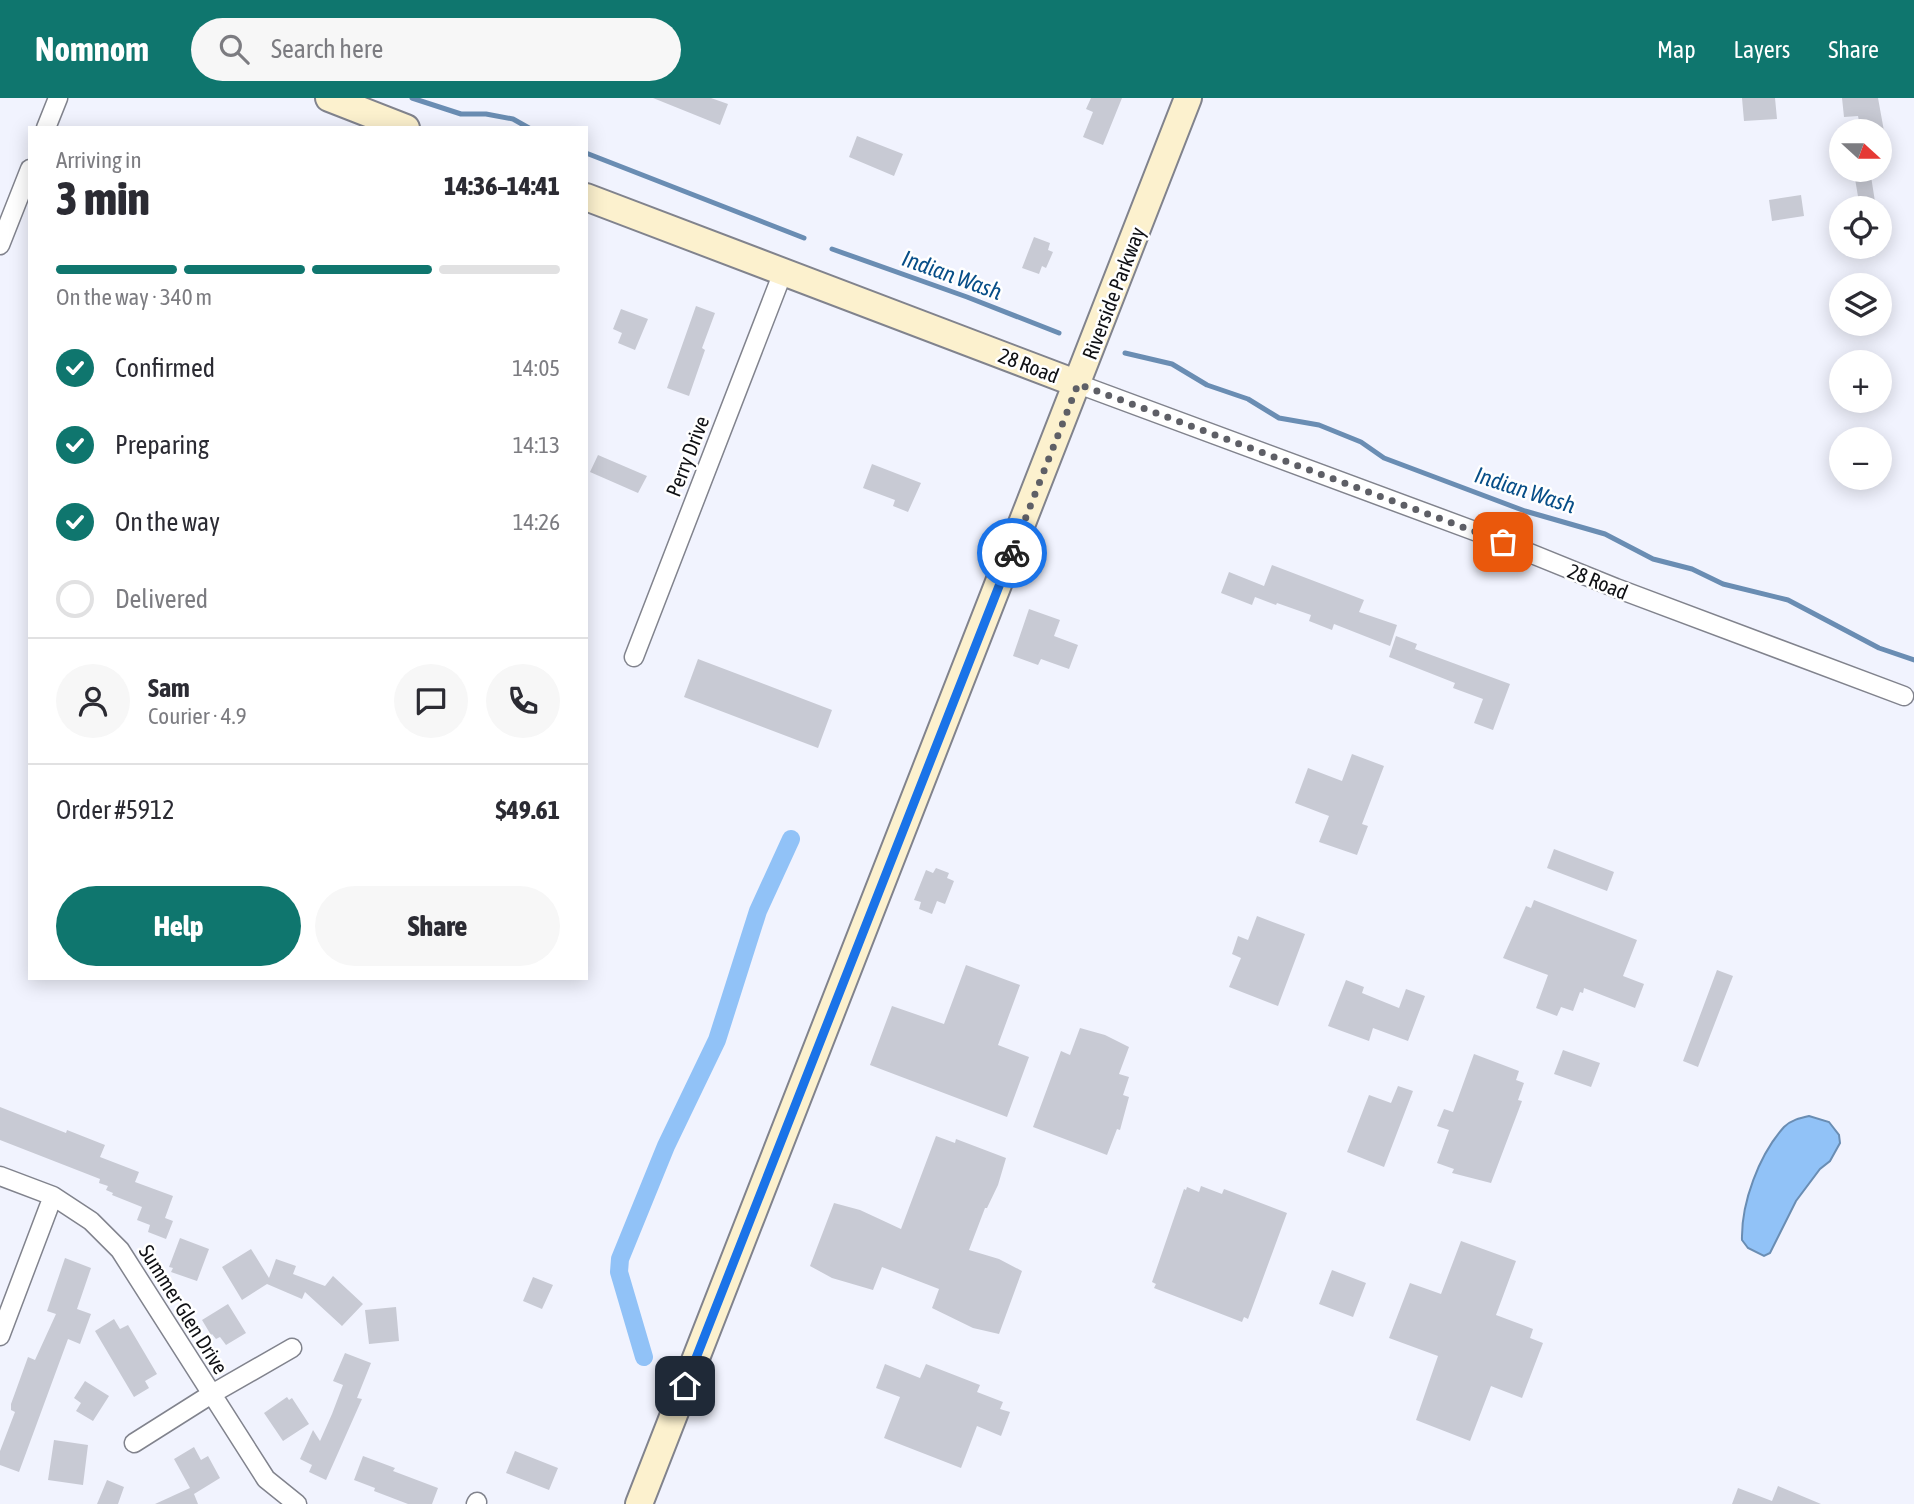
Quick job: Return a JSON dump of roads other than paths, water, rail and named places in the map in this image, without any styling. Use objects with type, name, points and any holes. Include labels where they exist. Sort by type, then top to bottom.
[{"type":"main road","points":[[328,98],[401,126]]},
{"type":"main road","name":"Riverside Parkway","points":[[639,1504],[1188,98]]},
{"type":"main road","name":"28 Road","points":[[588,198],[1078,384]]},
{"type":"street","points":[[47,126],[58,98]]},
{"type":"street","points":[[0,245],[28,174]]},
{"type":"street","name":"Perry Drive","points":[[634,657],[783,272]]},
{"type":"street","name":"28 Road","points":[[1078,384],[1467,528],[1616,589],[1904,695]]},
{"type":"street","name":"Summer Glen Drive","points":[[0,1176],[53,1196],[91,1221],[120,1250],[266,1479],[297,1504]]},
{"type":"street","points":[[0,1336],[53,1196]]},
{"type":"street","points":[[134,1443],[292,1348]]},
{"type":"water","points":[[1809,1116],[1829,1122],[1839,1135],[1840,1143],[1830,1161],[1820,1169],[1796,1201],[1770,1253],[1764,1256],[1748,1248],[1742,1240],[1748,1195],[1759,1165],[1775,1138],[1790,1123]]},
{"type":"waterway","name":"Indian Wash","points":[[412,98],[461,114],[486,114],[513,119],[525,126]]},
{"type":"waterway","name":"Indian Wash","points":[[588,154],[804,238]]},
{"type":"waterway","name":"Indian Wash","points":[[832,249],[1059,333]]},
{"type":"waterway","name":"Indian Wash","points":[[1125,353],[1172,364],[1207,385],[1248,399],[1279,418],[1319,425],[1361,442],[1384,458],[1525,511],[1605,534],[1653,559],[1692,569],[1723,584],[1788,600],[1879,648],[1914,660]]},
{"type":"waterway","points":[[644,1357],[619,1272],[620,1259],[666,1146],[717,1040],[758,911],[791,839]]}]
